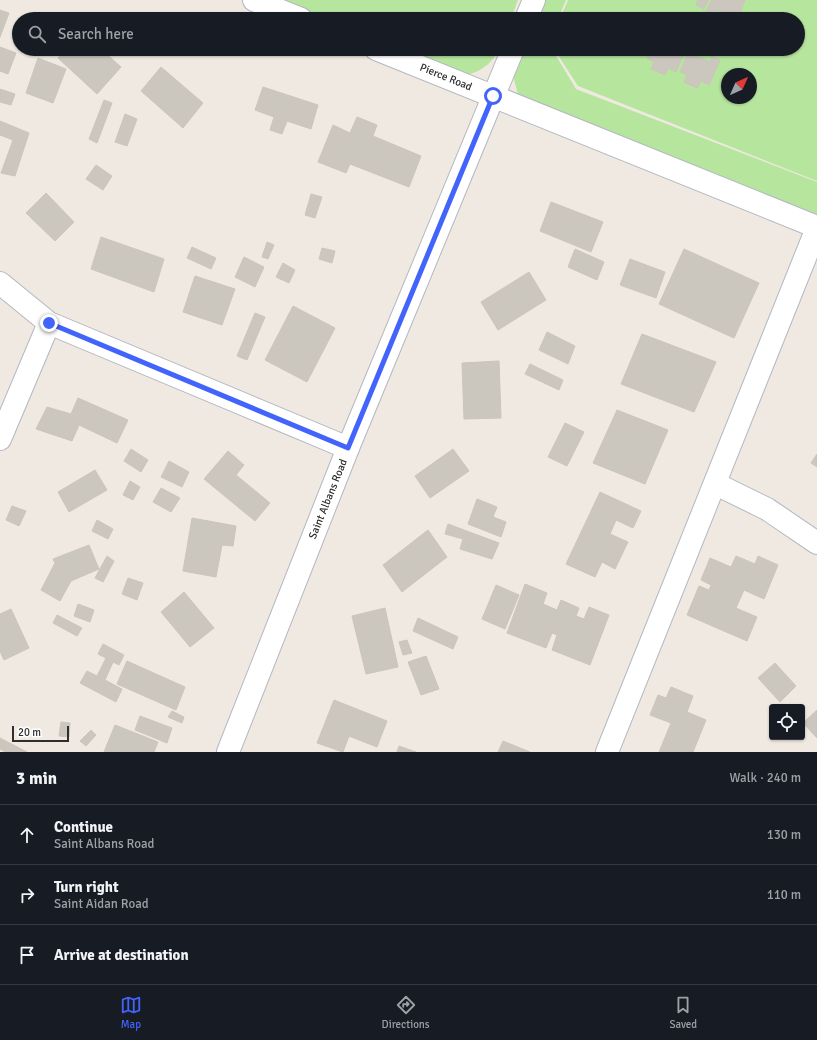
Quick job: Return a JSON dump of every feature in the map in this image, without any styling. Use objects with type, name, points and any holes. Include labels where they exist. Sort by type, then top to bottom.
[{"type":"street","points":[[254,0],[284,12]]},
{"type":"street","points":[[529,12],[534,0]]},
{"type":"street","name":"Pierce Road","points":[[393,56],[817,227]]},
{"type":"street","name":"Saint Albans Road","points":[[229,751],[348,448],[510,56]]},
{"type":"street","points":[[607,752],[716,484],[817,227]]},
{"type":"street","points":[[0,283],[49,323],[348,448]]},
{"type":"street","points":[[0,439],[49,323]]},
{"type":"street","points":[[716,484],[767,509],[817,544]]},
{"type":"green space","points":[[275,0],[518,0],[514,12],[305,12]]},
{"type":"green space","points":[[545,0],[566,0],[561,12],[540,12]]},
{"type":"green space","points":[[568,0],[817,0],[817,181],[578,86],[559,56],[805,56],[805,12],[563,12]]},
{"type":"green space","points":[[410,56],[495,56],[488,65],[470,74],[457,74]]},
{"type":"green space","points":[[521,56],[556,56],[576,89],[817,182],[817,214],[519,98],[513,76]]},
{"type":"building","points":[[698,0],[708,0],[704,9],[696,5]]},
{"type":"building","points":[[711,0],[745,0],[741,12],[722,12],[717,10],[716,12],[706,12]]},
{"type":"building","points":[[0,10],[9,13],[0,37]]},
{"type":"building","points":[[0,47],[12,52],[12,56],[15,56],[8,74],[0,71]]},
{"type":"building","points":[[60,56],[109,56],[121,67],[97,94],[58,58]]},
{"type":"building","points":[[648,56],[683,56],[676,72],[668,68],[665,75],[651,69],[654,62],[647,58]]},
{"type":"building","points":[[687,56],[697,56],[710,62],[712,56],[720,60],[709,85],[701,81],[697,88],[684,82],[687,75],[680,72]]},
{"type":"building","points":[[38,58],[66,69],[53,103],[26,93]]},
{"type":"building","points":[[161,67],[203,103],[183,128],[141,91]]},
{"type":"building","points":[[263,87],[318,105],[311,129],[287,121],[282,134],[270,130],[274,117],[255,110]]},
{"type":"building","points":[[0,89],[15,94],[11,105],[0,102]]},
{"type":"building","points":[[104,100],[112,103],[97,143],[89,139]]},
{"type":"building","points":[[125,114],[137,119],[127,146],[115,142]]},
{"type":"building","points":[[357,117],[377,125],[373,136],[421,156],[409,187],[350,164],[346,173],[318,162],[333,125],[350,133]]},
{"type":"building","points":[[0,121],[29,133],[15,176],[1,173],[13,140],[0,135]]},
{"type":"building","points":[[96,165],[112,176],[103,190],[86,179]]},
{"type":"building","points":[[46,193],[74,222],[55,241],[26,213]]},
{"type":"building","points":[[311,194],[322,197],[315,218],[305,215]]},
{"type":"building","points":[[551,202],[603,222],[591,252],[540,231]]},
{"type":"building","points":[[101,237],[164,259],[154,292],[91,269]]},
{"type":"building","points":[[267,242],[274,245],[268,259],[262,257]]},
{"type":"building","points":[[192,247],[216,258],[211,269],[187,258]]},
{"type":"building","points":[[322,248],[335,251],[332,263],[319,259]]},
{"type":"building","points":[[575,249],[604,262],[597,280],[568,267]]},
{"type":"building","points":[[684,249],[759,283],[734,338],[659,304]]},
{"type":"building","points":[[244,257],[264,267],[255,287],[235,277]]},
{"type":"building","points":[[630,259],[665,272],[656,298],[620,285]]},
{"type":"building","points":[[283,263],[295,270],[289,283],[276,277]]},
{"type":"building","points":[[529,272],[546,300],[498,330],[481,302]]},
{"type":"building","points":[[195,276],[235,289],[222,325],[183,312]]},
{"type":"building","points":[[293,306],[335,328],[307,382],[265,360]]},
{"type":"building","points":[[255,313],[265,317],[247,360],[237,356]]},
{"type":"building","points":[[547,332],[575,346],[568,364],[539,350]]},
{"type":"building","points":[[642,334],[716,362],[694,412],[621,384]]},
{"type":"building","points":[[499,361],[501,418],[464,419],[462,363]]},
{"type":"building","points":[[530,364],[563,380],[559,390],[525,374]]},
{"type":"building","points":[[78,398],[128,420],[117,443],[79,425],[72,441],[36,429],[47,407],[71,414]]},
{"type":"building","points":[[617,410],[668,430],[645,484],[593,463]]},
{"type":"building","points":[[565,423],[584,432],[567,466],[548,457]]},
{"type":"building","points":[[131,449],[148,460],[141,472],[124,461]]},
{"type":"building","points":[[453,449],[469,471],[430,498],[415,476]]},
{"type":"building","points":[[228,451],[244,465],[236,475],[270,503],[255,521],[204,479]]},
{"type":"building","points":[[817,454],[817,467],[811,463]]},
{"type":"building","points":[[169,461],[189,472],[182,487],[161,477]]},
{"type":"building","points":[[95,470],[107,490],[69,512],[58,492]]},
{"type":"building","points":[[130,481],[140,487],[133,500],[123,495]]},
{"type":"building","points":[[161,488],[180,498],[171,512],[153,502]]},
{"type":"building","points":[[600,492],[641,511],[633,528],[616,520],[610,534],[628,542],[615,569],[602,562],[595,577],[566,564]]},
{"type":"building","points":[[477,499],[497,507],[493,517],[506,522],[501,537],[468,524]]},
{"type":"building","points":[[12,506],[26,511],[19,526],[6,520]]},
{"type":"building","points":[[192,518],[236,526],[233,546],[222,545],[216,577],[183,571]]},
{"type":"building","points":[[97,520],[113,529],[108,539],[92,531]]},
{"type":"building","points":[[448,524],[499,543],[492,559],[460,549],[463,539],[445,534]]},
{"type":"building","points":[[428,530],[447,557],[402,592],[383,565]]},
{"type":"building","points":[[89,545],[99,569],[71,581],[60,601],[41,590],[55,563],[53,559]]},
{"type":"building","points":[[107,556],[114,561],[103,582],[95,578]]},
{"type":"building","points":[[736,556],[755,564],[758,556],[778,565],[764,599],[744,590],[736,608],[757,617],[747,641],[687,615],[699,586],[709,590],[711,585],[701,580],[710,558],[731,567]]},
{"type":"building","points":[[128,578],[143,583],[137,600],[122,594]]},
{"type":"building","points":[[525,584],[547,593],[543,604],[557,610],[561,600],[579,608],[576,616],[584,619],[589,607],[609,615],[590,665],[552,650],[557,635],[552,633],[546,648],[507,633]]},
{"type":"building","points":[[496,585],[519,595],[505,629],[482,619]]},
{"type":"building","points":[[184,592],[214,628],[190,647],[161,612]]},
{"type":"building","points":[[78,604],[94,610],[90,622],[74,616]]},
{"type":"building","points":[[385,608],[398,667],[366,674],[352,616]]},
{"type":"building","points":[[11,609],[29,648],[4,660],[0,651],[0,614]]},
{"type":"building","points":[[57,615],[82,628],[77,636],[53,623]]},
{"type":"building","points":[[418,618],[458,637],[453,649],[413,631]]},
{"type":"building","points":[[407,640],[412,653],[403,655],[399,642]]},
{"type":"building","points":[[103,644],[124,655],[119,665],[113,662],[105,680],[122,689],[116,702],[80,683],[87,671],[97,676],[106,658],[98,654]]},
{"type":"building","points":[[426,656],[439,689],[421,695],[408,662]]},
{"type":"building","points":[[127,661],[185,687],[176,710],[117,684]]},
{"type":"building","points":[[775,663],[796,686],[780,702],[758,678]]},
{"type":"building","points":[[671,687],[693,696],[687,712],[706,720],[693,752],[659,752],[671,723],[650,715],[658,695],[666,698]]},
{"type":"building","points":[[334,700],[387,721],[377,747],[349,736],[343,752],[317,743]]},
{"type":"building","points":[[817,710],[817,738],[805,725],[805,721]]},
{"type":"building","points":[[172,711],[184,717],[182,723],[168,717]]},
{"type":"building","points":[[140,716],[172,728],[167,743],[135,730]]},
{"type":"building","points":[[61,722],[70,723],[69,737],[59,736]]},
{"type":"building","points":[[115,725],[158,742],[154,752],[104,752]]},
{"type":"building","points":[[91,730],[96,735],[86,746],[80,741]]},
{"type":"building","points":[[0,738],[27,752],[5,752],[0,749]]},
{"type":"building","points":[[503,741],[530,752],[498,752]]},
{"type":"building","points":[[399,746],[416,752],[397,752]]},
{"type":"route","points":[[49,323],[348,448],[493,96]]}]
